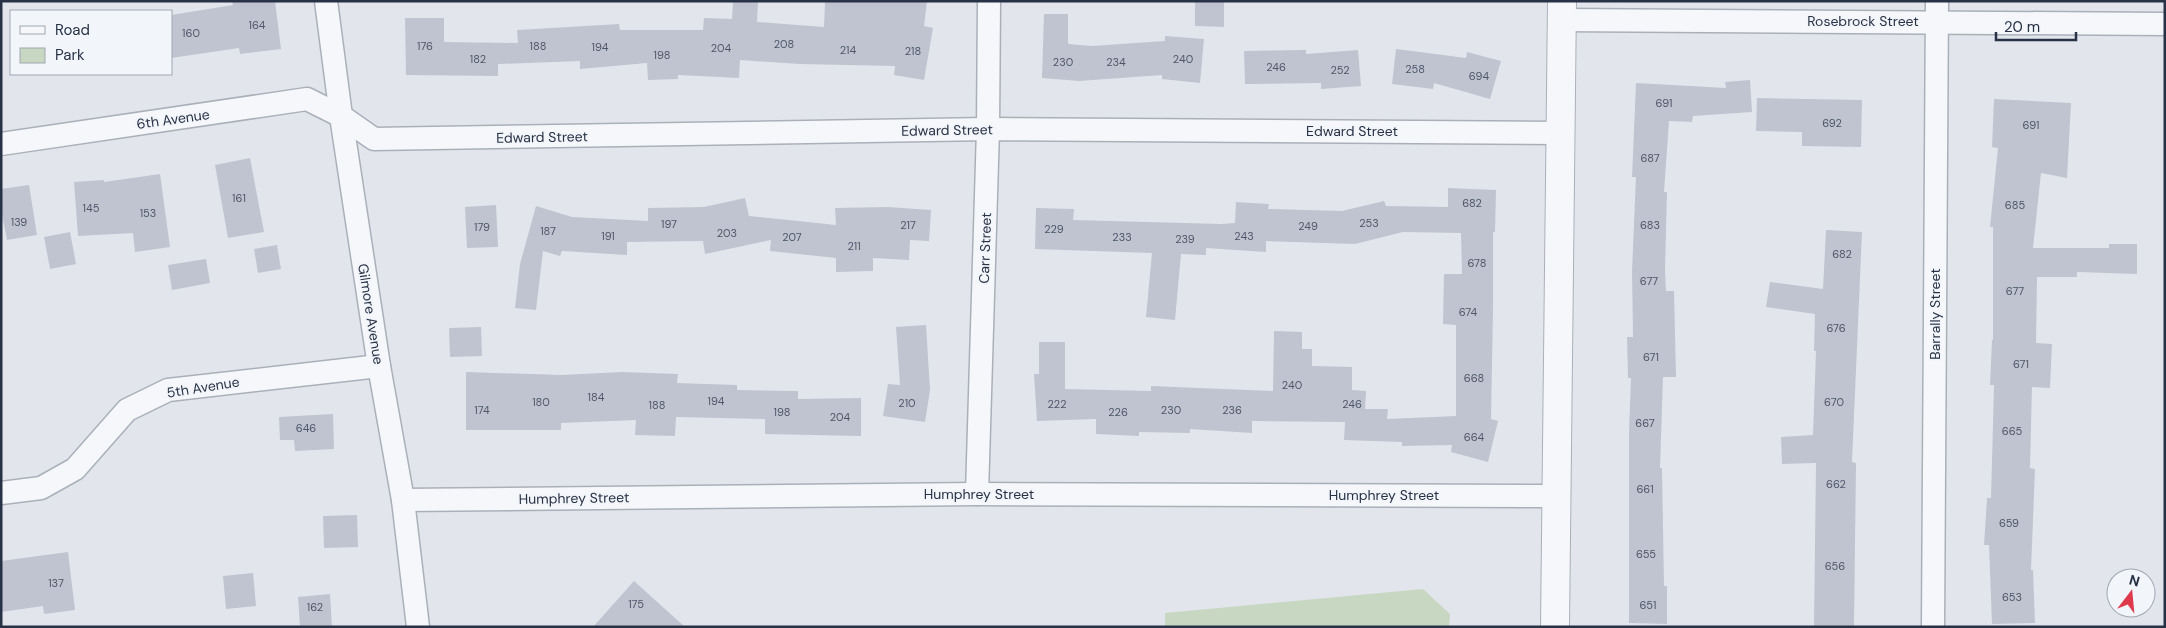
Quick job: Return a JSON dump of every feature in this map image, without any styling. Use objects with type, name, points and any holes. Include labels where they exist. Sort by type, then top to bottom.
[{"type":"street","name":"Gilmore Avenue","points":[[326,1],[340,116],[379,366],[403,500],[418,627]]},
{"type":"street","name":"Carr Street","points":[[977,494],[988,129],[989,1]]},
{"type":"street","name":"Rosebrock Street","points":[[1561,11],[1937,12],[2165,24]]},
{"type":"street","points":[[1555,627],[1562,133],[1561,11]]},
{"type":"street","name":"Barrally Street","points":[[1933,627],[1937,12]]},
{"type":"street","name":"6th Avenue","points":[[1,144],[307,99],[340,116]]},
{"type":"street","name":"Edward Street","points":[[340,116],[374,139],[988,129],[1562,133]]},
{"type":"street","name":"5th Avenue","points":[[1,493],[41,488],[74,469],[127,410],[168,390],[379,366]]},
{"type":"street","name":"Humphrey Street","points":[[403,500],[977,494],[1556,496]]},
{"type":"green space","points":[[1423,589],[1450,614],[1449,627],[1165,627],[1165,613]]},
{"type":"building","points":[[232,1],[275,1],[281,49],[240,54],[239,48],[172,58],[172,15],[233,5]]},
{"type":"building","points":[[733,1],[758,1],[757,22],[824,27],[825,1],[927,1],[924,26],[933,28],[924,80],[894,75],[895,66],[799,64],[740,60],[739,78],[678,75],[678,79],[648,80],[647,63],[580,69],[580,61],[498,64],[498,76],[406,75],[405,18],[444,18],[444,42],[518,43],[517,30],[619,24],[620,30],[703,30],[704,18],[732,19]]},
{"type":"building","points":[[1195,1],[1224,1],[1224,27],[1195,26]]},
{"type":"building","points":[[1044,14],[1068,14],[1068,44],[1092,46],[1165,41],[1165,36],[1204,39],[1200,83],[1162,79],[1162,75],[1079,81],[1042,78]]},
{"type":"building","points":[[1396,49],[1466,58],[1467,52],[1501,61],[1490,99],[1434,83],[1433,89],[1392,84]]},
{"type":"building","points":[[1306,50],[1306,54],[1358,50],[1361,86],[1321,89],[1321,83],[1245,84],[1244,51]]},
{"type":"building","points":[[1750,80],[1752,112],[1693,116],[1692,122],[1669,121],[1664,192],[1667,192],[1665,270],[1666,291],[1674,291],[1676,377],[1663,377],[1660,468],[1662,468],[1664,586],[1667,586],[1667,624],[1629,623],[1629,432],[1631,378],[1628,378],[1627,337],[1633,337],[1632,271],[1636,177],[1632,177],[1636,83],[1726,88],[1725,82]]},
{"type":"building","points":[[1757,98],[1862,100],[1861,147],[1802,146],[1802,132],[1756,131]]},
{"type":"building","points":[[1994,99],[2071,103],[2067,178],[2041,173],[2033,248],[2109,248],[2109,244],[2137,244],[2137,274],[2077,272],[2077,277],[2037,277],[2036,343],[2052,344],[2050,388],[2032,387],[2030,468],[2035,469],[2031,570],[2033,570],[2035,623],[1992,624],[1989,545],[1984,545],[1987,498],[1991,498],[1994,385],[1990,385],[1993,340],[1993,227],[1990,227],[1998,148],[1992,147]]},
{"type":"building","points":[[250,158],[264,232],[228,238],[215,165]]},
{"type":"building","points":[[160,174],[170,247],[135,252],[133,233],[78,236],[74,182],[104,180],[104,182]]},
{"type":"building","points":[[29,185],[37,235],[7,240],[1,209],[1,189]]},
{"type":"building","points":[[1448,188],[1496,190],[1495,232],[1493,232],[1491,419],[1498,421],[1488,462],[1451,452],[1452,445],[1402,446],[1402,442],[1344,440],[1345,422],[1252,421],[1252,433],[1190,429],[1190,433],[1139,432],[1139,436],[1096,434],[1096,419],[1037,421],[1034,374],[1039,374],[1039,342],[1065,342],[1065,389],[1151,391],[1151,386],[1273,391],[1274,331],[1302,332],[1302,349],[1312,349],[1312,366],[1352,367],[1352,390],[1366,391],[1365,409],[1388,409],[1387,419],[1456,416],[1456,325],[1443,324],[1444,274],[1462,274],[1461,233],[1403,232],[1355,244],[1266,241],[1266,252],[1206,248],[1206,255],[1181,254],[1175,320],[1146,317],[1152,253],[1035,249],[1036,208],[1074,209],[1073,220],[1222,224],[1235,223],[1236,202],[1269,204],[1268,209],[1342,211],[1384,201],[1386,206],[1448,207]]},
{"type":"building","points":[[745,198],[749,216],[836,225],[835,208],[888,207],[931,210],[929,241],[910,240],[909,260],[873,258],[873,271],[836,272],[836,258],[770,251],[771,240],[705,254],[703,241],[627,242],[627,255],[562,251],[560,256],[543,251],[536,310],[515,308],[520,264],[536,206],[572,217],[648,221],[648,208],[704,207]]},
{"type":"building","points":[[496,205],[498,247],[467,248],[465,207]]},
{"type":"building","points":[[1826,230],[1862,232],[1852,462],[1856,463],[1854,627],[1814,627],[1816,463],[1782,464],[1781,437],[1813,435],[1816,351],[1814,351],[1815,314],[1766,307],[1770,282],[1823,289]]},
{"type":"building","points":[[70,232],[76,264],[50,269],[44,237]]},
{"type":"building","points":[[277,245],[281,269],[258,273],[254,249]]},
{"type":"building","points":[[206,259],[210,283],[172,290],[168,265]]},
{"type":"building","points":[[926,325],[930,390],[925,422],[883,416],[888,384],[900,385],[896,327]]},
{"type":"building","points":[[481,327],[482,356],[450,357],[449,328]]},
{"type":"building","points":[[466,372],[562,375],[622,372],[678,374],[677,383],[737,385],[737,390],[798,391],[798,399],[861,398],[861,436],[765,434],[765,419],[676,417],[675,436],[635,435],[636,420],[561,423],[561,430],[466,430]]},
{"type":"building","points":[[333,414],[334,449],[295,451],[294,440],[280,440],[279,417]]},
{"type":"building","points":[[357,515],[358,547],[324,548],[323,516]]},
{"type":"building","points":[[68,552],[75,610],[44,614],[43,606],[1,612],[1,561]]},
{"type":"building","points":[[253,573],[256,606],[226,609],[223,576]]},
{"type":"building","points":[[634,581],[685,627],[593,627]]},
{"type":"building","points":[[330,594],[332,627],[300,627],[298,597]]}]
